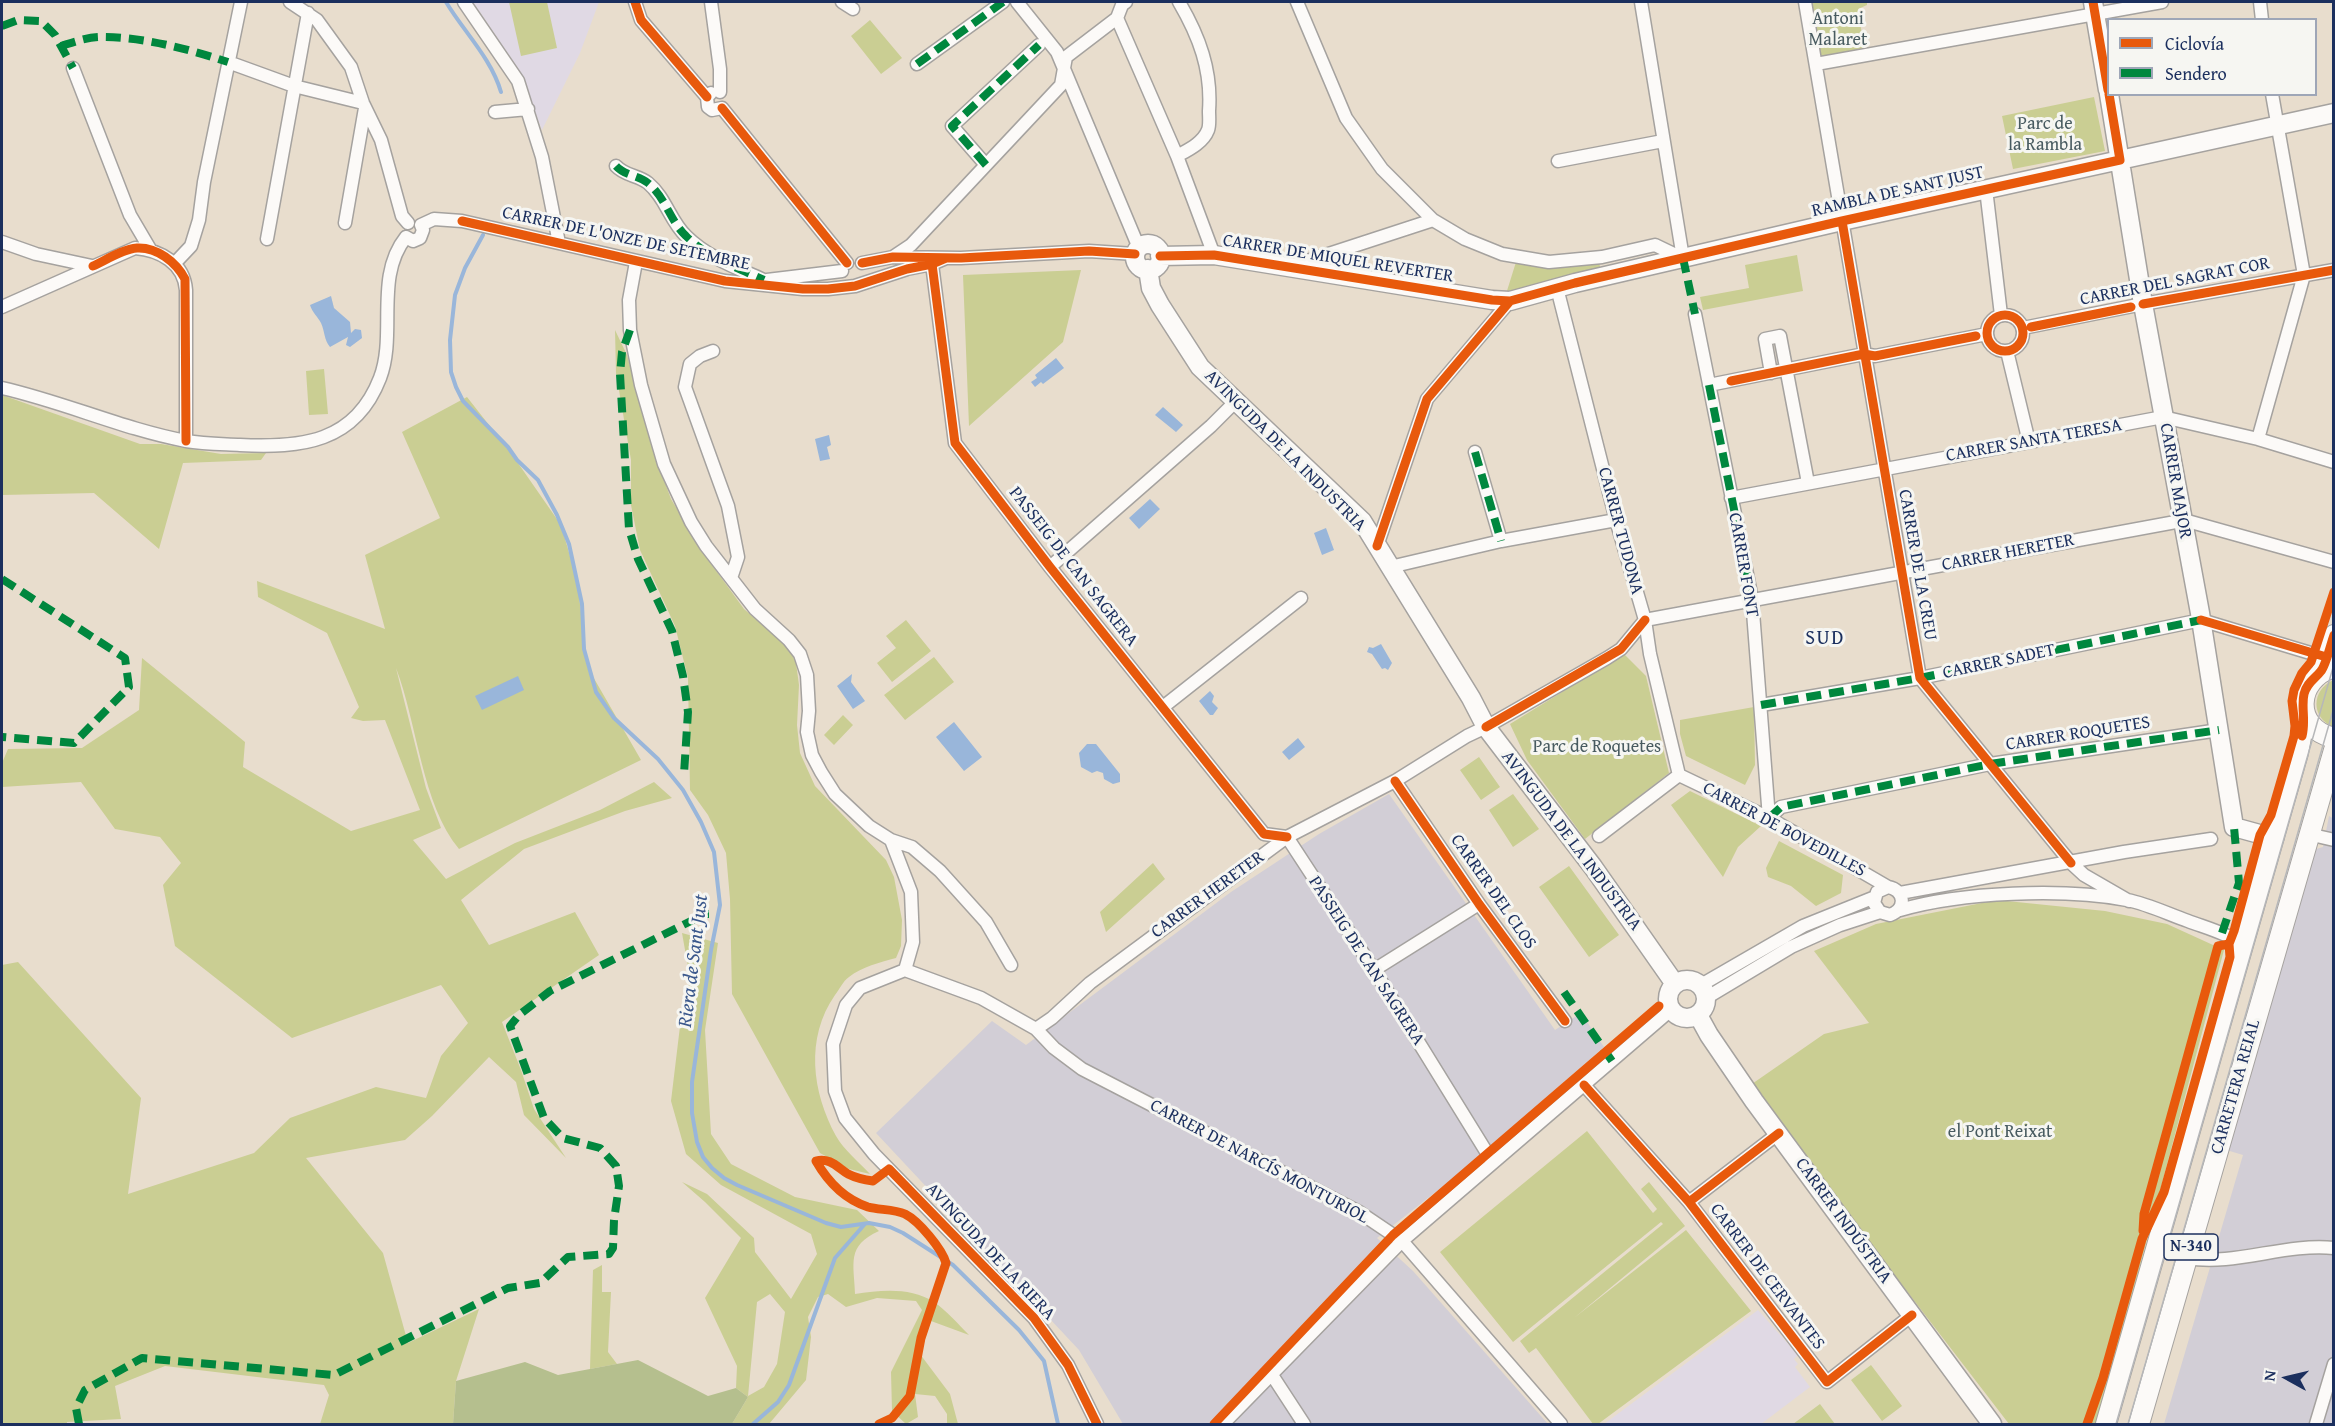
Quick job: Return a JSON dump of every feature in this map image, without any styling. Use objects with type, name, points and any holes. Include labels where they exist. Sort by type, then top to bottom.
[{"type":"main road","name":"N-340","points":[[2305,716],[2304,693],[2308,684],[2327,664],[2334,635]]},
{"type":"main road","points":[[2305,716],[2320,733],[2334,738]]},
{"type":"main road","name":"CARRETERA REIAL","points":[[2106,1425],[2298,753],[2305,716]]},
{"type":"main road","name":"CARRETERA REIAL","points":[[2139,1425],[2332,757]]},
{"type":"street","points":[[174,264],[191,246],[199,220],[204,182],[241,2]]},
{"type":"street","points":[[290,2],[317,20],[351,67],[364,106],[381,140],[402,216],[414,224],[423,230],[420,238],[413,241],[406,237],[404,230],[414,224]]},
{"type":"street","points":[[464,2],[510,67],[528,109],[542,157],[559,243]]},
{"type":"street","points":[[635,2],[641,20],[707,97]]},
{"type":"street","points":[[711,2],[720,69],[720,92]]},
{"type":"street","points":[[842,2],[853,9]]},
{"type":"street","points":[[917,64],[1003,2]]},
{"type":"street","points":[[1017,2],[1057,52],[1137,251]]},
{"type":"street","points":[[893,257],[911,245],[1061,85],[1066,57],[1118,18],[1122,5],[1126,2]]},
{"type":"street","points":[[1177,156],[1195,146],[1208,130],[1210,102],[1207,65],[1195,29],[1179,2]]},
{"type":"street","points":[[1298,2],[1346,118],[1382,169],[1433,220],[1465,239],[1502,254],[1549,262],[1602,257],[1655,245],[1683,258]]},
{"type":"street","points":[[1641,2],[1683,258]]},
{"type":"street","name":"CARRER DE LA CREU","points":[[1805,2],[1920,678],[2071,863],[2084,875],[2129,901]]},
{"type":"street","points":[[1816,64],[2094,8],[2162,2]]},
{"type":"street","points":[[2260,2],[2262,18]]},
{"type":"street","points":[[2094,8],[2107,79]]},
{"type":"street","points":[[267,239],[308,13]]},
{"type":"street","points":[[1118,18],[1177,156],[1214,255]]},
{"type":"street","points":[[986,165],[952,126],[1039,45]]},
{"type":"street","points":[[228,62],[294,86],[364,106]]},
{"type":"street","points":[[73,68],[130,215],[150,249]]},
{"type":"street","points":[[712,92],[720,92],[725,97],[725,103],[722,108],[712,110],[706,102],[707,97],[712,92]]},
{"type":"street","name":"CARRER MAJOR","points":[[2109,96],[2143,304],[2201,620],[2234,827],[2274,838]]},
{"type":"street","points":[[2258,439],[2304,275],[2272,96]]},
{"type":"street","points":[[345,223],[364,106]]},
{"type":"street","points":[[722,108],[844,267],[843,278],[848,284],[859,284],[946,258]]},
{"type":"street","points":[[495,112],[528,109]]},
{"type":"street","name":"RAMBLA DE SANT JUST","points":[[1510,301],[1614,274],[1842,221],[2334,113]]},
{"type":"street","points":[[1558,161],[1663,141]]},
{"type":"street","points":[[615,166],[622,173],[646,182],[664,200],[678,226],[687,237],[724,262],[764,280]]},
{"type":"street","points":[[1986,189],[2001,315]]},
{"type":"street","name":"CARRER DE L'ONZE DE SETEMBRE","points":[[414,224],[434,219],[462,222],[725,281],[810,289],[859,284]]},
{"type":"street","points":[[1288,267],[1433,220]]},
{"type":"street","points":[[2,388],[186,441],[274,447],[312,442],[342,428],[365,409],[383,370],[389,273],[399,246],[406,237]]},
{"type":"street","points":[[2,242],[36,254],[93,266]]},
{"type":"street","points":[[844,267],[857,261],[862,263],[893,257],[946,258],[1137,251],[1145,244],[1158,249],[1154,263]]},
{"type":"street","points":[[2,307],[135,248],[150,249],[167,257],[185,279],[186,441]]},
{"type":"street","name":"CARRER DE MIQUEL REVERTER","points":[[1154,263],[1214,255],[1510,301]]},
{"type":"street","points":[[1602,257],[1614,274]]},
{"type":"street","points":[[636,262],[629,300],[630,330],[648,414],[664,464],[687,515],[706,546],[754,609],[789,640],[805,664],[809,696],[807,732],[812,755],[821,772],[835,794],[869,825],[891,840],[912,847],[940,871],[986,922],[1011,965]]},
{"type":"street","points":[[859,284],[867,272],[862,263]]},
{"type":"street","name":"AVINGUDA DE LA INDUSTRIA","points":[[1154,263],[1151,288],[1200,367],[1362,521],[1471,698],[1486,728],[1593,867],[1675,984]]},
{"type":"street","name":"PASSEIG DE CAN SAGRERA","points":[[932,264],[955,443],[1050,567],[1264,834],[1287,837],[1374,970],[1492,1161]]},
{"type":"street","name":"CARRER DE L'ONZE DE SETEMBRE","points":[[745,282],[844,267]]},
{"type":"street","name":"CARRER DEL SAGRAT COR","points":[[2023,328],[2334,270]]},
{"type":"street","name":"CARRER TUDONA","points":[[1557,288],[1616,520],[1645,621],[1650,654],[1679,775]]},
{"type":"street","points":[[1377,546],[1427,399],[1510,301]]},
{"type":"street","name":"CARRER FONT","points":[[1695,314],[1752,599],[1769,818]]},
{"type":"street","points":[[2001,315],[2015,317],[2023,328],[2024,336],[2020,344],[2007,351],[1993,347],[1987,334],[1991,322],[2001,315]]},
{"type":"street","points":[[1709,385],[1864,354],[1875,357],[1987,334]]},
{"type":"street","points":[[1772,373],[1765,339],[1780,336],[1808,483]]},
{"type":"street","points":[[713,351],[700,356],[690,364],[685,387],[728,506],[738,557],[731,578]]},
{"type":"street","points":[[2007,351],[2029,442]]},
{"type":"street","points":[[1050,567],[1211,426],[1236,401]]},
{"type":"street","name":"CARRER SANTA TERESA","points":[[1731,498],[2163,417],[2258,439],[2334,462]]},
{"type":"street","points":[[1475,452],[1501,541]]},
{"type":"street","points":[[1390,567],[1501,541],[1616,520]]},
{"type":"street","name":"CARRER HERETER","points":[[1036,1029],[1052,1018],[1090,983],[1287,837],[1395,781],[1467,736],[1486,728],[1621,649],[1645,621],[1752,599],[2181,521],[2334,562]]},
{"type":"street","points":[[1163,708],[1301,597]]},
{"type":"street","points":[[2201,620],[2317,655],[2327,664]]},
{"type":"street","name":"CARRER SADET","points":[[1761,705],[1920,678],[2201,620]]},
{"type":"street","name":"CARRER ROQUETES","points":[[1769,818],[1781,807],[1990,764],[2219,730]]},
{"type":"street","points":[[1599,836],[1679,775]]},
{"type":"street","name":"CARRER DE BOVEDILLES","points":[[1679,775],[1769,818],[1888,887]]},
{"type":"street","name":"CARRER DEL CLOS","points":[[1395,781],[1479,904],[1565,1021]]},
{"type":"street","points":[[2308,834],[2334,840]]},
{"type":"street","points":[[1703,992],[1803,926],[1875,897],[1882,888],[1888,887],[1900,893],[2124,852],[2211,839]]},
{"type":"street","points":[[891,840],[911,892],[913,942],[904,970]]},
{"type":"street","points":[[1900,893],[1902,904],[1900,910]]},
{"type":"street","points":[[1875,897],[1876,908],[1890,915],[1918,905],[1987,896],[2080,894],[2129,901],[2222,933],[2243,944]]},
{"type":"street","points":[[1374,970],[1479,904]]},
{"type":"street","points":[[1703,992],[1825,931],[1880,912]]},
{"type":"street","name":"CARRER DE NARCÍS MONTURIOL","points":[[904,970],[981,998],[1036,1029],[1053,1048],[1082,1069],[1359,1212],[1402,1240],[1561,1425]]},
{"type":"street","name":"AVINGUDA DE LA RIERA","points":[[904,970],[860,988],[846,1005],[833,1044],[835,1091],[845,1118],[882,1162],[1034,1318],[1068,1365],[1097,1425]]},
{"type":"street","points":[[1688,980],[1703,992],[1702,1010],[1698,1015],[1684,1017],[1672,1010],[1669,993],[1675,984],[1688,980]]},
{"type":"street","points":[[1223,1425],[1402,1240],[1672,1010]]},
{"type":"street","name":"CARRER INDÚSTRIA","points":[[1698,1015],[1754,1101],[1992,1425]]},
{"type":"street","name":"CARRER DE CERVANTES","points":[[1584,1085],[1689,1202],[1827,1382],[1912,1315]]},
{"type":"street","points":[[1689,1202],[1779,1133]]},
{"type":"street","points":[[2187,1258],[2204,1261],[2220,1260],[2308,1247],[2334,1248]]},
{"type":"street","points":[[2316,1425],[2334,1364]]},
{"type":"street","points":[[1272,1376],[1304,1425]]},
{"type":"shaded area","points":[[473,2],[599,2],[580,53],[542,130],[517,67]]},
{"type":"shaded area","points":[[1389,794],[1555,1030],[1581,1013],[1604,1047],[1456,1176],[1377,1238],[1413,1271],[1548,1424],[1123,1424],[1079,1350],[876,1133],[992,1021],[1026,1045],[1231,892],[1319,834]]},
{"type":"shaded area","points":[[2329,816],[2334,819],[2333,1424],[2164,1424],[2243,1155],[2223,1149],[2309,851],[2323,847]]},
{"type":"shaded area","points":[[1758,1310],[1798,1355],[1794,1359],[1798,1364],[1795,1367],[1810,1387],[1761,1424],[1748,1422],[1743,1424],[1604,1424]]},
{"type":"green space","points":[[509,2],[547,2],[557,48],[521,56]]},
{"type":"green space","name":"Antoni Malaret","points":[[1811,2],[1867,2],[1867,5],[1858,9],[1864,48],[1821,58]]},
{"type":"green space","points":[[870,20],[902,58],[881,74],[851,36]]},
{"type":"green space","name":"Parc de la Rambla","points":[[2094,97],[2105,151],[2013,169],[2002,116]]},
{"type":"green space","points":[[1797,255],[1803,291],[1703,310],[1700,297],[1749,288],[1745,265]]},
{"type":"green space","points":[[1516,262],[1558,267],[1599,263],[1602,273],[1506,294]]},
{"type":"green space","points":[[1081,270],[1063,342],[969,426],[963,275]]},
{"type":"green space","points":[[615,330],[627,355],[654,453],[671,499],[704,554],[744,609],[789,648],[796,663],[799,685],[797,725],[800,753],[815,786],[886,860],[894,877],[902,920],[901,946],[896,958],[865,968],[854,973],[845,981],[825,1012],[816,1047],[817,1083],[828,1119],[843,1146],[870,1174],[849,1169],[820,1153],[732,994],[730,899],[726,853],[708,815],[690,790],[688,678],[675,626],[640,550],[631,505],[631,460],[616,373]]},
{"type":"green space","points":[[324,369],[328,414],[309,415],[306,371]]},
{"type":"green space","points":[[2,395],[140,444],[161,444],[221,454],[266,453],[261,460],[183,463],[159,549],[94,493],[2,495]]},
{"type":"green space","points":[[467,397],[511,453],[561,525],[577,580],[588,668],[641,760],[459,849],[436,810],[396,668],[426,788],[441,828],[413,840],[446,879],[515,843],[600,810],[654,782],[672,798],[625,811],[524,849],[461,900],[489,945],[575,912],[599,955],[502,1022],[534,1109],[566,1158],[524,1115],[516,1082],[489,1057],[432,1116],[405,1140],[306,1158],[383,1253],[408,1343],[479,1309],[456,1381],[453,1424],[320,1424],[329,1395],[324,1385],[165,1366],[115,1386],[121,1419],[67,1422],[67,1424],[2,1424],[2,965],[18,962],[141,1098],[128,1194],[254,1153],[290,1118],[376,1087],[426,1098],[441,1056],[468,1023],[441,985],[292,1038],[175,946],[163,885],[181,863],[160,837],[115,829],[81,782],[2,787],[2,763],[8,749],[82,748],[139,710],[142,658],[245,742],[243,767],[351,831],[420,810],[385,720],[363,721],[351,718],[359,707],[327,633],[258,597],[257,581],[385,629],[365,555],[440,518],[402,432]]},
{"type":"green space","points":[[906,620],[931,651],[892,682],[877,663],[896,648],[886,636]]},
{"type":"green space","name":"Parc de Roquetes","points":[[1624,654],[1646,676],[1669,773],[1585,839],[1527,760],[1510,724]]},
{"type":"green space","points":[[934,657],[954,682],[905,720],[884,695]]},
{"type":"green space","points":[[2333,680],[2333,727],[2321,717],[2316,704],[2321,691]]},
{"type":"green space","points":[[1754,707],[1755,765],[1745,785],[1686,756],[1680,734],[1680,720]]},
{"type":"green space","points":[[843,715],[853,725],[834,745],[824,735]]},
{"type":"green space","points":[[1479,757],[1500,787],[1481,800],[1460,770]]},
{"type":"green space","points":[[1690,791],[1761,826],[1738,847],[1723,877],[1671,805]]},
{"type":"green space","points":[[1513,794],[1539,829],[1513,847],[1489,810]]},
{"type":"green space","points":[[1779,841],[1843,875],[1841,893],[1816,906],[1791,886],[1768,877],[1766,868]]},
{"type":"green space","points":[[1153,863],[1165,879],[1106,932],[1100,912]]},
{"type":"green space","points":[[1569,866],[1619,935],[1589,957],[1539,887]]},
{"type":"green space","name":"el Pont Reixat","points":[[1997,900],[2105,911],[2167,924],[2224,950],[2098,1424],[2009,1424],[1749,1086],[1824,1034],[1869,1023],[1814,951],[1876,924]]},
{"type":"green space","points":[[682,933],[718,943],[705,1030],[711,1134],[731,1164],[795,1197],[857,1210],[879,1231],[861,1243],[854,1256],[855,1294],[896,1291],[925,1297],[943,1309],[969,1335],[931,1321],[920,1354],[950,1394],[958,1424],[947,1424],[947,1414],[935,1396],[915,1394],[918,1417],[906,1424],[892,1411],[891,1372],[922,1310],[916,1301],[877,1298],[846,1307],[828,1294],[818,1297],[808,1317],[811,1337],[806,1380],[769,1424],[732,1424],[748,1397],[736,1388],[737,1366],[705,1298],[741,1238],[682,1182],[707,1194],[754,1238],[755,1252],[791,1299],[817,1254],[811,1234],[721,1185],[686,1154],[671,1101],[681,1018],[690,978]],"holes":[[[770,1294],[785,1312],[777,1364],[764,1387],[748,1396],[757,1302]]]},
{"type":"green space","points":[[1587,1131],[1653,1213],[1657,1209],[1641,1189],[1649,1182],[1685,1226],[1574,1318],[1686,1230],[1751,1311],[1598,1424],[1593,1424],[1536,1348],[1529,1353],[1520,1341],[1663,1224],[1661,1222],[1513,1342],[1440,1252]]},
{"type":"green space","points":[[602,1265],[602,1292],[611,1292],[608,1352],[617,1364],[590,1369],[593,1270]]},
{"type":"green space","points":[[638,1360],[708,1396],[736,1388],[748,1397],[732,1424],[453,1424],[456,1381],[525,1362],[558,1375]]},
{"type":"green space","points":[[1871,1365],[1902,1406],[1882,1421],[1851,1380]]},
{"type":"green space","points":[[1820,1404],[1835,1424],[1793,1424]]},
{"type":"water","points":[[331,296],[334,308],[350,322],[351,333],[355,329],[361,330],[362,338],[350,347],[346,345],[348,337],[330,347],[321,323],[311,308],[310,305]]},
{"type":"water","points":[[1056,358],[1064,368],[1043,384],[1041,382],[1035,387],[1031,382],[1037,378],[1035,375]]},
{"type":"water","points":[[1163,407],[1183,425],[1176,432],[1155,415]]},
{"type":"water","points":[[829,435],[831,445],[827,447],[830,459],[820,461],[815,439]]},
{"type":"water","points":[[1150,499],[1160,509],[1139,529],[1129,518]]},
{"type":"water","points":[[1326,528],[1334,550],[1322,555],[1314,533]]},
{"type":"water","points":[[1381,644],[1392,663],[1388,670],[1382,669],[1372,654],[1367,652],[1369,647],[1373,648]]},
{"type":"water","points":[[852,674],[851,682],[865,701],[853,709],[837,686]]},
{"type":"water","points":[[518,676],[524,690],[482,710],[475,696]]},
{"type":"water","points":[[1210,691],[1214,696],[1212,702],[1218,708],[1213,715],[1210,715],[1199,701]]},
{"type":"water","points":[[954,722],[982,757],[964,771],[936,737]]},
{"type":"water","points":[[1298,738],[1305,747],[1289,760],[1282,752]]},
{"type":"water","points":[[1087,744],[1096,744],[1120,774],[1120,782],[1113,784],[1104,779],[1103,773],[1097,771],[1092,773],[1081,767],[1079,753]]},
{"type":"waterway","name":"Riera de Sant Just","points":[[446,2],[484,56],[501,92]]},
{"type":"waterway","name":"Riera de Sant Just","points":[[483,235],[465,268],[455,295],[450,340],[451,372],[456,387],[463,401],[538,480],[557,515],[569,544],[582,604],[584,649],[596,692],[614,718],[658,759],[683,790],[714,852],[720,905],[711,950],[692,1082],[692,1113],[697,1142],[703,1157],[724,1178],[737,1185],[826,1223],[841,1227],[869,1223],[890,1227],[953,1265],[1019,1330],[1044,1361],[1058,1424]]},
{"type":"waterway","points":[[753,1424],[778,1402],[789,1385],[835,1258],[864,1225]]},
{"type":"tram line","points":[[2116,1424],[2334,664]]},
{"type":"tram line","points":[[2128,1424],[2334,707]]},
{"type":"marked path","points":[[917,64],[1003,2]]},
{"type":"marked path","points":[[2,26],[18,20],[41,21],[55,35],[73,68]]},
{"type":"marked path","points":[[61,46],[96,37],[133,39],[182,48],[228,62]]},
{"type":"marked path","points":[[986,165],[952,126],[1039,45]]},
{"type":"marked path","points":[[616,166],[623,172],[648,183],[676,224],[703,250],[764,280]]},
{"type":"marked path","points":[[1683,258],[1695,314]]},
{"type":"marked path","points":[[630,330],[622,352],[620,374],[629,529],[638,559],[672,631],[683,676],[688,712],[684,774]]},
{"type":"marked path","points":[[1709,385],[1752,599]]},
{"type":"marked path","points":[[1475,452],[1501,541]]},
{"type":"marked path","points":[[2,579],[125,658],[129,687],[74,743],[2,737]]},
{"type":"marked path","points":[[1761,705],[1920,678],[2201,620]]},
{"type":"marked path","points":[[1769,818],[1781,807],[1990,764],[2219,730]]},
{"type":"marked path","points":[[2222,933],[2239,883],[2234,827]]},
{"type":"marked path","points":[[79,1424],[76,1408],[85,1390],[142,1358],[334,1375],[508,1288],[540,1283],[568,1257],[609,1254],[613,1248],[619,1186],[616,1166],[600,1148],[563,1138],[544,1118],[510,1026],[519,1015],[550,991],[709,914]]},
{"type":"marked path","points":[[1564,992],[1612,1061]]},
{"type":"cycle path","points":[[635,2],[641,20],[707,97]]},
{"type":"cycle path","points":[[2093,2],[2107,84]]},
{"type":"cycle path","points":[[1377,546],[1427,399],[1510,301],[1575,283],[1842,221],[2120,160],[2109,96]]},
{"type":"cycle path","points":[[722,108],[847,263]]},
{"type":"cycle path","points":[[462,221],[725,281],[803,289],[855,286],[946,258]]},
{"type":"cycle path","points":[[1842,221],[1920,678],[2071,863]]},
{"type":"cycle path","points":[[93,266],[126,250],[144,248],[159,253],[171,261],[185,279],[186,441]]},
{"type":"cycle path","points":[[862,263],[893,257],[961,258],[1089,251],[1135,254]]},
{"type":"cycle path","points":[[1160,256],[1214,255],[1510,301]]},
{"type":"cycle path","points":[[932,264],[955,443],[1050,567],[1264,834],[1287,837]]},
{"type":"cycle path","points":[[2143,304],[2334,270]]},
{"type":"cycle path","points":[[2031,327],[2131,307]]},
{"type":"cycle path","points":[[2005,315],[2018,320],[2023,333],[2018,346],[2005,351],[1992,346],[1987,333],[1992,320],[2005,315]]},
{"type":"cycle path","points":[[1731,381],[1864,354],[1875,356],[1976,336]]},
{"type":"cycle path","points":[[2087,1424],[2103,1378],[2142,1239],[2164,1192],[2230,957],[2229,944],[2260,835],[2271,815],[2294,736],[2292,701],[2294,690],[2302,673],[2311,662],[2334,592]]},
{"type":"cycle path","points":[[1486,727],[1621,649],[1645,620]]},
{"type":"cycle path","points":[[2201,620],[2323,656]]},
{"type":"cycle path","points":[[2302,736],[2305,690],[2323,668],[2334,635]]},
{"type":"cycle path","points":[[1395,781],[1479,904],[1565,1021]]},
{"type":"cycle path","points":[[2143,1231],[2144,1214],[2218,946],[2229,944]]},
{"type":"cycle path","points":[[1214,1424],[1393,1235],[1659,1006]]},
{"type":"cycle path","points":[[1584,1085],[1689,1202],[1827,1382],[1912,1315]]},
{"type":"cycle path","points":[[1689,1202],[1779,1133]]},
{"type":"cycle path","points":[[879,1424],[892,1418],[910,1396],[921,1338],[946,1263],[935,1243],[911,1218],[896,1211],[859,1204],[831,1183],[816,1161],[826,1160],[851,1175],[873,1181],[889,1169],[1034,1318],[1068,1365],[1097,1424]]},
{"type":"district","name":"SUD","points":[[1825,639]]}]
